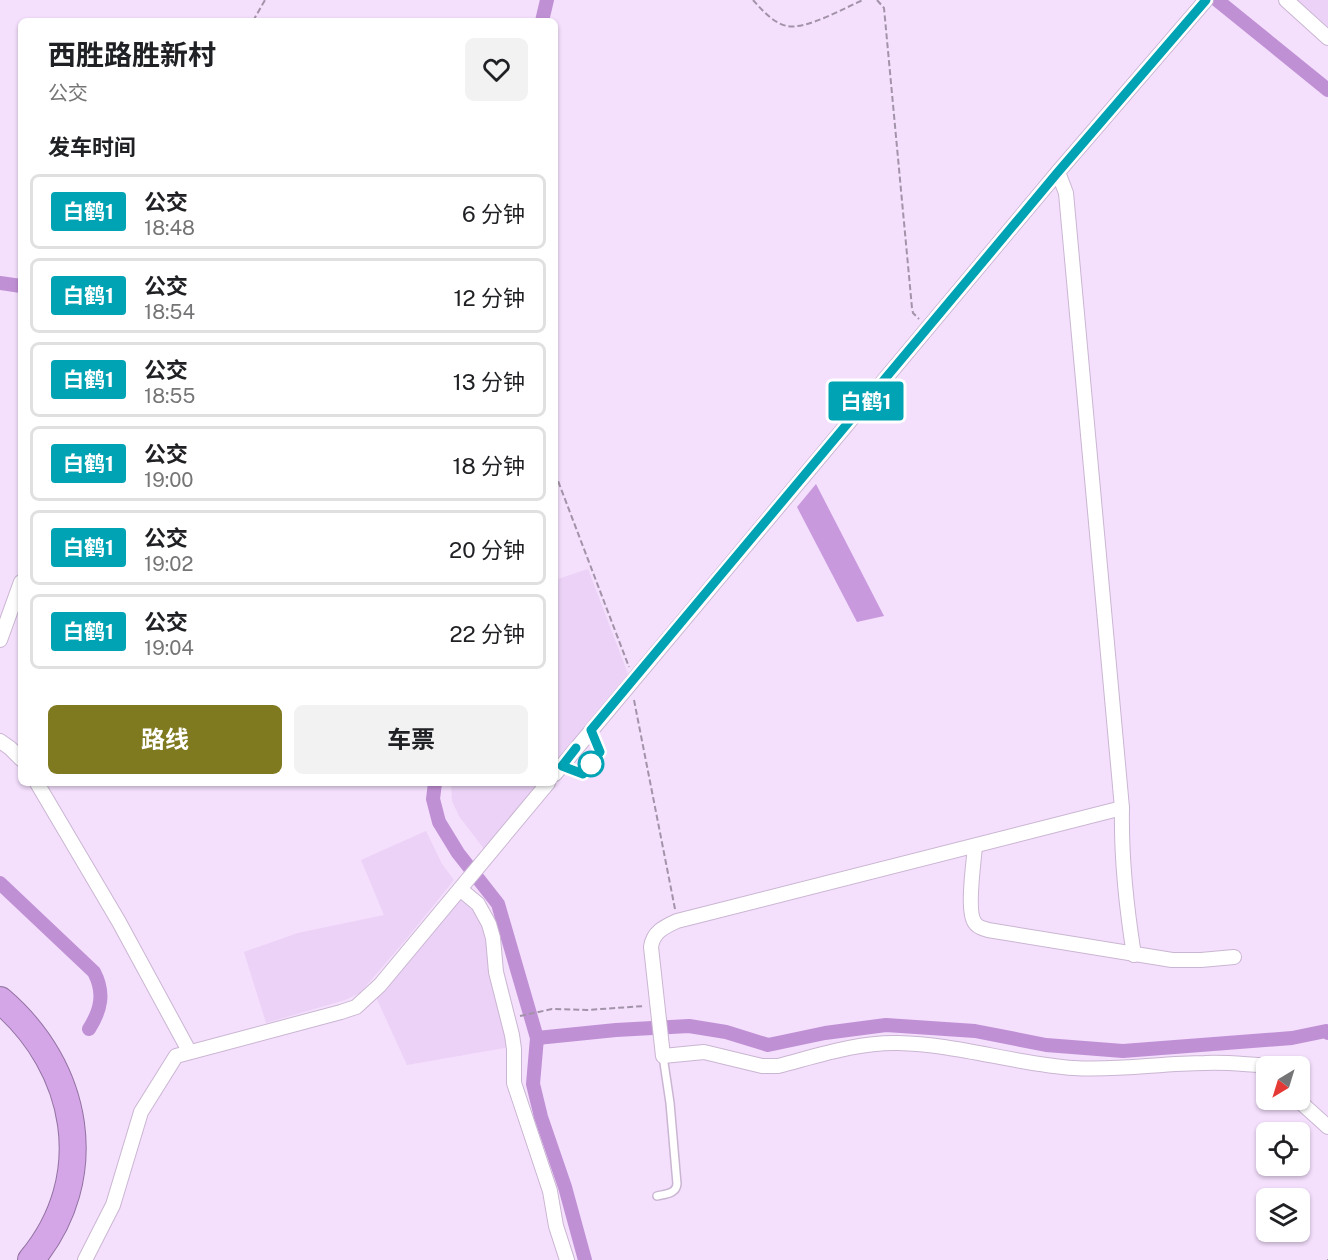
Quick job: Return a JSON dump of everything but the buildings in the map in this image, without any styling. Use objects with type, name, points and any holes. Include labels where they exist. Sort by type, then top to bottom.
[{"type":"highway","points":[[0,1000],[18,1016],[43,1066],[70,1111],[73,1142],[71,1171],[65,1199],[54,1225],[31,1260]]},
{"type":"highway","points":[[0,1013],[32,1040]]},
{"type":"highway","points":[[15,1260],[45,1219],[55,1196],[62,1142],[59,1092]]},
{"type":"street","points":[[558,770],[1058,172],[1206,0]]},
{"type":"street","points":[[1286,0],[1328,38]]},
{"type":"street","points":[[1058,172],[1066,194],[1122,807],[1121,848],[1124,889],[1134,955]]},
{"type":"street","points":[[0,640],[18,590]]},
{"type":"street","points":[[0,741],[18,756]]},
{"type":"street","points":[[39,786],[119,922],[189,1051]]},
{"type":"street","points":[[85,1260],[113,1204],[141,1112],[176,1056],[356,1007],[380,985],[546,786]]},
{"type":"street","points":[[1122,807],[677,921],[657,932],[652,939],[651,947],[662,1052],[704,1052],[762,1066],[778,1066],[867,1046],[899,1043],[1073,1068],[1207,1062],[1256,1065]]},
{"type":"street","points":[[975,846],[971,912],[973,921],[978,927],[1172,960],[1234,957]]},
{"type":"street","points":[[462,887],[478,904],[489,924],[493,938],[496,972],[512,1035],[514,1083],[550,1191],[556,1226],[567,1260]]},
{"type":"street","points":[[1309,1110],[1328,1127]]},
{"type":"lane","points":[[558,770],[583,774],[600,752],[591,730]]},
{"type":"lane","points":[[657,1196],[672,1192],[677,1189],[678,1185],[670,1103],[662,1052]]},
{"type":"path","points":[[255,18],[265,0]]},
{"type":"path","points":[[753,0],[775,20],[786,26],[796,26],[862,0]]},
{"type":"path","points":[[877,0],[884,8],[912,308],[913,313],[928,327]]},
{"type":"path","points":[[522,1015],[552,1010],[658,1008]]},
{"type":"shaded area","points":[[1293,0],[1328,0],[1328,30]]},
{"type":"shaded area","points":[[816,484],[884,616],[857,622],[797,507]]},
{"type":"shaded area","points":[[588,569],[628,674],[558,759],[558,579]]},
{"type":"shaded area","points":[[451,786],[536,786],[484,849],[459,816],[452,801]]},
{"type":"shaded area","points":[[426,831],[442,864],[454,880],[408,937],[360,993],[345,1000],[266,1023],[244,952],[298,933],[384,915],[361,860]]},
{"type":"shaded area","points":[[460,897],[474,908],[485,925],[510,1047],[407,1065],[376,997]]},
{"type":"waterway","points":[[543,18],[547,0]]},
{"type":"waterway","points":[[1217,0],[1328,90]]},
{"type":"waterway","points":[[0,283],[18,286]]},
{"type":"waterway","points":[[435,786],[433,799],[439,822],[458,853],[498,904],[537,1038],[533,1084],[541,1117],[565,1187],[585,1260]]},
{"type":"waterway","points":[[0,883],[94,972],[100,987],[100,1001],[89,1029]]},
{"type":"waterway","points":[[537,1038],[689,1026],[726,1032],[768,1045],[825,1033],[886,1025],[975,1031],[1046,1045],[1123,1051],[1292,1038],[1326,1031],[1328,1033]]},
{"type":"bus line","name":"白鹤1","points":[[576,748],[562,766],[583,774],[600,752],[591,730],[1058,172],[1206,0]]}]
